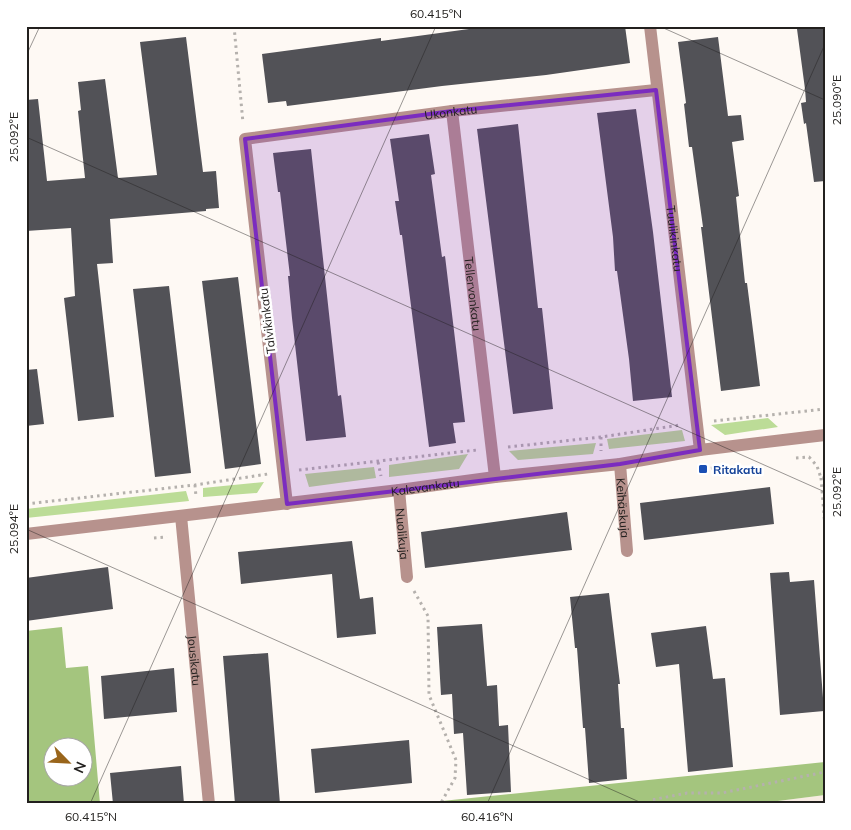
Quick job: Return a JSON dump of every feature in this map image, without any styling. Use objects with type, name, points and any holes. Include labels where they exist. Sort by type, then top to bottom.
[{"type":"street","name":"Tuulikinkatu","points":[[650,26],[656,90],[700,450]]},
{"type":"street","name":"Ukonkatu","points":[[245,139],[452,111],[656,90]]},
{"type":"street","name":"Tellervonkatu","points":[[452,111],[495,477]]},
{"type":"street","name":"Talvikinkatu","points":[[245,139],[287,504]]},
{"type":"street","name":"Kalevankatu","points":[[26,534],[287,504],[495,477],[620,464],[700,450],[825,435]]},
{"type":"street","name":"Keihäskuja","points":[[620,464],[627,550]]},
{"type":"street","name":"Nuolikuja","points":[[399,490],[407,577]]},
{"type":"street","name":"Jousikatu","points":[[181,516],[209,804]]},
{"type":"path","points":[[234,26],[245,139]]},
{"type":"path","points":[[26,504],[600,436],[697,422],[825,409]]},
{"type":"path","points":[[694,470],[713,468]]},
{"type":"path","points":[[821,478],[825,528]]},
{"type":"path","points":[[407,577],[428,616],[429,695],[456,760],[455,778],[442,801],[438,804]]},
{"type":"path","points":[[649,804],[651,800],[687,793],[722,793],[825,772]]},
{"type":"highlighted area","points":[[656,90],[700,450],[620,464],[287,504],[245,139],[452,111]]},
{"type":"shaded area","points":[[825,795],[825,804],[754,804]]},
{"type":"green space","points":[[768,418],[778,427],[725,435],[711,425]]},
{"type":"green space","points":[[682,430],[685,441],[609,449],[607,439]]},
{"type":"green space","points":[[596,443],[593,454],[518,460],[509,451]]},
{"type":"green space","points":[[468,454],[459,469],[389,477],[389,465]]},
{"type":"green space","points":[[374,467],[376,478],[309,487],[305,474]]},
{"type":"green space","points":[[264,482],[257,493],[203,497],[203,488]]},
{"type":"green space","points":[[186,491],[189,501],[26,518],[26,509]]},
{"type":"green space","points":[[62,627],[66,668],[88,666],[100,804],[26,804],[26,631]]},
{"type":"green space","points":[[825,762],[825,795],[754,804],[442,804],[442,801]]},
{"type":"building","points":[[491,26],[625,26],[630,63],[287,106],[286,101],[268,103],[262,54],[381,38],[381,41]]},
{"type":"building","points":[[825,26],[825,181],[814,182],[806,123],[804,124],[801,103],[806,102],[797,29]]},
{"type":"building","points":[[186,37],[203,172],[216,171],[219,208],[206,209],[206,211],[110,219],[113,263],[97,264],[114,417],[78,421],[64,298],[75,296],[71,228],[26,231],[26,100],[38,99],[47,181],[85,178],[78,111],[81,110],[78,82],[105,79],[118,178],[157,175],[140,42]]},
{"type":"building","points":[[718,37],[728,116],[741,115],[744,140],[732,142],[739,196],[736,197],[745,283],[747,283],[760,386],[721,391],[701,227],[703,227],[692,147],[689,147],[684,104],[686,103],[678,42]]},
{"type":"building","points":[[636,109],[653,232],[672,397],[633,401],[617,271],[615,271],[613,237],[597,113]]},
{"type":"building","points":[[518,124],[538,308],[542,308],[553,409],[513,414],[477,129]]},
{"type":"building","points":[[429,134],[435,174],[431,175],[442,257],[445,256],[465,422],[453,423],[456,443],[429,447],[402,235],[400,235],[395,201],[399,201],[390,139]]},
{"type":"building","points":[[311,149],[338,396],[341,395],[346,437],[306,441],[292,318],[288,276],[290,276],[280,192],[278,192],[273,153]]},
{"type":"building","points":[[238,277],[261,464],[225,469],[202,281]]},
{"type":"building","points":[[169,286],[191,473],[155,477],[133,289]]},
{"type":"building","points":[[37,369],[44,424],[26,426],[26,370]]},
{"type":"building","points":[[770,487],[774,524],[644,540],[640,503]]},
{"type":"building","points":[[567,512],[572,550],[425,568],[421,532]]},
{"type":"building","points":[[352,541],[360,599],[373,597],[376,634],[337,638],[332,574],[241,584],[238,552]]},
{"type":"building","points":[[108,567],[113,609],[26,621],[26,578]]},
{"type":"building","points":[[789,572],[790,582],[814,580],[824,711],[780,715],[770,573]]},
{"type":"building","points":[[609,593],[620,684],[618,684],[621,728],[624,728],[627,779],[589,783],[577,648],[575,648],[570,597]]},
{"type":"building","points":[[482,624],[487,686],[497,685],[499,726],[508,725],[511,792],[467,795],[463,733],[454,734],[452,694],[441,695],[437,627]]},
{"type":"building","points":[[706,626],[713,679],[725,678],[733,767],[688,772],[679,664],[656,667],[651,633]]},
{"type":"building","points":[[268,653],[280,804],[235,804],[223,656]]},
{"type":"building","points":[[174,668],[177,712],[104,719],[101,676]]},
{"type":"building","points":[[409,740],[412,783],[315,793],[311,749]]},
{"type":"building","points":[[181,766],[184,804],[113,804],[110,773]]},
{"type":"place","name":"Ritakatu","points":[[703,469]]}]
